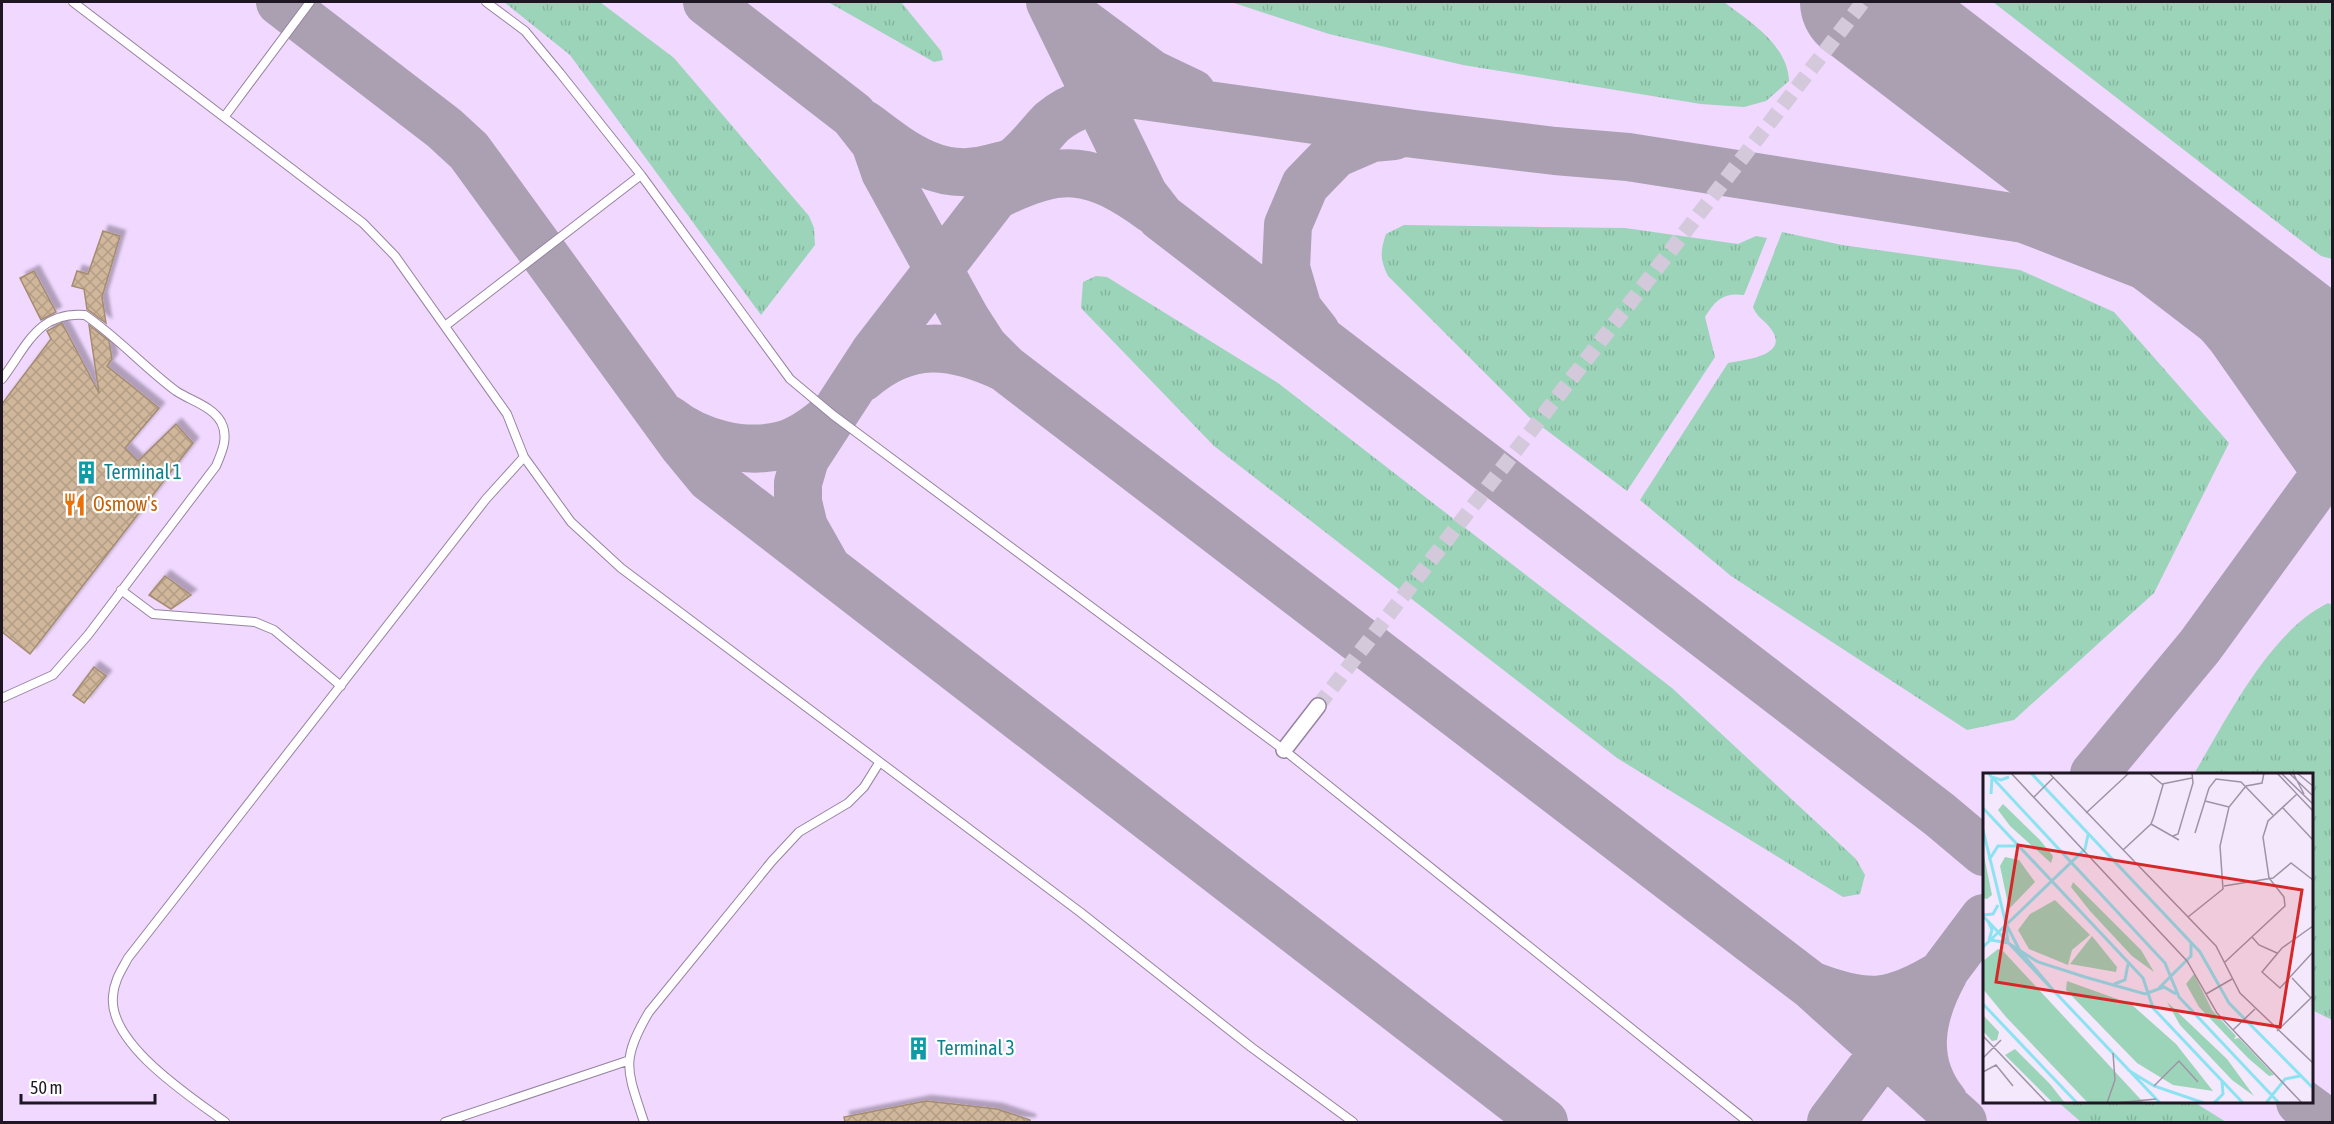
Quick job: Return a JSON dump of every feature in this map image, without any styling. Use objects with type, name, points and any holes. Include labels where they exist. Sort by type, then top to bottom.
[{"type":"street","points":[[1284,750],[1318,706]]},
{"type":"lane","points":[[73,2],[363,222],[395,256],[507,414],[524,457],[571,522],[621,568],[1080,912],[1251,1047],[1353,1122]]},
{"type":"lane","points":[[225,116],[310,2]]},
{"type":"lane","points":[[486,2],[525,31],[641,175],[790,379],[833,415],[1284,750],[1748,1122]]},
{"type":"lane","points":[[445,326],[641,175]]},
{"type":"lane","points":[[2,379],[36,332],[51,318],[67,313],[85,315],[178,392],[213,412],[222,423],[224,450],[216,466],[88,635],[52,675],[2,699]]},
{"type":"lane","points":[[225,1122],[133,1048],[119,1023],[112,998],[116,978],[128,958],[486,499],[524,457]]},
{"type":"lane","points":[[121,590],[153,614],[255,622],[274,630],[341,686]]},
{"type":"lane","points":[[644,1122],[627,1061],[634,1038],[649,1012],[771,861],[799,832],[848,803],[864,787],[879,763]]},
{"type":"lane","points":[[445,1122],[627,1061]]},
{"type":"shaded area","points":[[2,2],[2332,2],[2332,1122],[2,1122]]},
{"type":"green space","points":[[504,2],[600,2],[674,58],[809,216],[814,228],[815,245],[761,315],[570,55]]},
{"type":"green space","points":[[828,2],[901,2],[941,51],[943,60],[934,62]]},
{"type":"green space","points":[[1231,2],[1724,2],[1756,26],[1775,45],[1787,68],[1789,81],[1766,101],[1744,107],[1701,104],[1463,65],[1329,34]]},
{"type":"green space","points":[[1993,2],[2332,2],[2332,259],[2321,256]]},
{"type":"green space","points":[[1404,225],[1625,228],[1738,244],[1756,236],[1767,238],[1744,295],[1737,294],[1721,298],[1705,317],[1715,357],[1627,491],[1529,417],[1388,276],[1382,260],[1384,240],[1386,234]]},
{"type":"green space","points":[[1782,232],[1842,245],[2020,270],[2114,312],[2229,443],[2154,593],[2014,720],[1967,730],[1731,576],[1640,500],[1728,363],[1763,355],[1775,345],[1776,338],[1771,329],[1753,307]]},
{"type":"green space","points":[[1096,276],[1107,277],[1278,383],[1672,688],[1856,859],[1865,875],[1860,894],[1843,897],[1617,758],[1214,446],[1081,308],[1083,282]]},
{"type":"green space","points":[[2328,603],[2332,605],[2332,1020],[2313,1010],[2313,773],[2195,773],[2251,679],[2287,634],[2307,616]]},
{"type":"green space","points":[[2059,1103],[2196,1103],[2226,1122],[2081,1122]]},
{"type":"building","points":[[103,231],[120,236],[102,297],[106,323],[87,309],[84,289],[72,286],[77,271],[88,274]]},
{"type":"building","points":[[34,271],[56,312],[41,320],[20,278]]},
{"type":"building","name":"Terminal 1","points":[[62,323],[99,393],[89,325],[109,341],[112,359],[107,366],[159,408],[125,448],[138,461],[176,424],[193,443],[30,654],[2,632],[2,404],[51,339],[47,331]]},
{"type":"building","points":[[165,576],[191,595],[171,609],[149,595]]},
{"type":"building","points":[[94,667],[106,676],[84,703],[73,695]]},
{"type":"building","name":"Terminal 3","points":[[926,1101],[997,1109],[1030,1120],[1030,1122],[845,1122],[844,1117]]},
{"type":"taxiway","points":[[280,2],[444,128],[469,151],[682,444],[710,478],[1544,1122]]},
{"type":"taxiway","points":[[707,2],[853,115],[875,143],[885,172],[966,319],[984,347],[1005,368],[1812,986],[1963,1122]]},
{"type":"taxiway","points":[[1050,2],[1144,195],[1161,217],[1940,815],[1983,851]]},
{"type":"taxiway","points":[[1055,2],[1152,74],[1192,93]]},
{"type":"taxiway","points":[[1872,11],[2111,207],[2184,281],[2230,336],[2332,481]]},
{"type":"taxiway","points":[[864,124],[907,155],[939,169],[955,172],[973,172],[1012,162],[1027,150],[1052,122],[1070,110],[1098,100],[1129,94],[1414,134],[1555,151],[1628,157],[2024,219],[2184,281],[2291,332]]},
{"type":"taxiway","points":[[1316,332],[1298,309],[1286,268],[1288,225],[1305,185],[1335,154],[1372,138],[1394,136]]},
{"type":"taxiway","points":[[826,566],[804,527],[798,502],[798,483],[805,459],[874,353],[1029,152]]},
{"type":"taxiway","points":[[995,196],[1040,178],[1059,174],[1077,174],[1112,184],[1153,210]]},
{"type":"taxiway","points":[[2332,348],[2291,332],[2314,362],[2324,382],[2332,419]]},
{"type":"taxiway","points":[[862,378],[879,365],[897,356],[931,349],[967,353],[1005,368]]},
{"type":"taxiway","points":[[668,419],[693,435],[722,445],[753,449],[790,443],[831,416]]},
{"type":"taxiway","points":[[2095,773],[2200,646],[2332,467]]},
{"type":"taxiway","points":[[1831,1122],[1983,919]]},
{"type":"taxiway","points":[[1813,986],[1865,1000],[1880,999],[1909,991],[1944,973],[1930,1005],[1923,1038],[1923,1054],[1927,1070],[1944,1102]]},
{"type":"taxiway","points":[[2301,1103],[2327,1122]]},
{"type":"runway","points":[[1860,2],[2332,364]]},
{"type":"tunnel","points":[[1318,706],[1863,2]]},
{"type":"place","name":"Terminal 1","points":[[86,472]]},
{"type":"place","name":"Osmow's","points":[[75,504]]},
{"type":"place","name":"Terminal 3","points":[[919,1048]]}]
